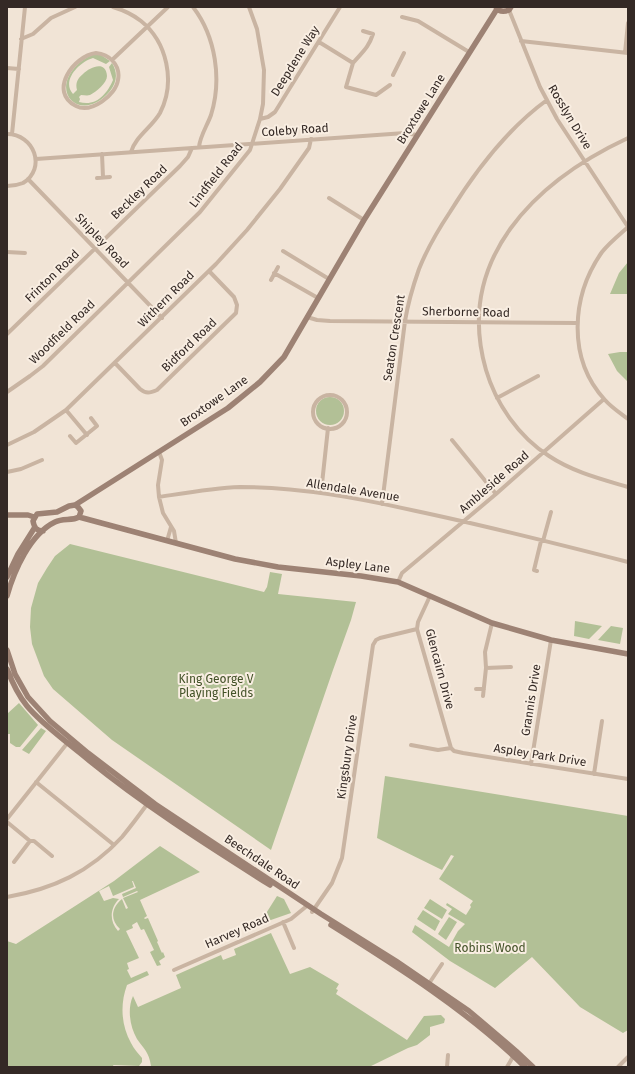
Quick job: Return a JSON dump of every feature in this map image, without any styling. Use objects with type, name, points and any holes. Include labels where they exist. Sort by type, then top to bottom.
[{"type":"main road","points":[[496,8],[503,11],[510,8]]},
{"type":"main road","name":"Broxtowe Lane","points":[[7,515],[28,515],[34,517],[39,514],[57,512],[68,506],[75,505],[228,408],[268,375],[284,357],[364,220],[496,8]]},
{"type":"main road","points":[[7,596],[16,570],[36,538],[54,522],[76,519],[79,517],[81,511],[75,505]]},
{"type":"main road","points":[[34,517],[33,521],[35,527],[43,531]]},
{"type":"main road","name":"Aspley Lane","points":[[79,517],[222,556],[278,567],[361,576],[398,582],[492,623],[551,640],[628,654]]},
{"type":"main road","points":[[7,578],[18,554],[35,527]]},
{"type":"main road","name":"Beechdale Road","points":[[7,650],[15,674],[28,697],[69,741],[104,773],[220,853],[306,906],[428,986],[533,1067]]},
{"type":"main road","name":"Beechdale Road","points":[[7,669],[16,690],[27,705],[43,722],[69,741]]},
{"type":"main road","name":"Beechdale Road","points":[[515,1053],[525,1067]]},
{"type":"street","points":[[7,186],[17,185],[28,179],[35,167],[36,158],[33,148],[28,142],[21,136],[10,134],[25,7]]},
{"type":"street","points":[[22,39],[33,34],[51,18],[74,7]]},
{"type":"street","points":[[113,7],[137,18],[148,27],[158,41],[165,58],[168,72],[168,86],[161,112],[151,126],[134,144],[131,152]]},
{"type":"street","points":[[112,60],[168,7]]},
{"type":"street","points":[[193,7],[208,34],[215,59],[216,74],[216,94],[213,107],[198,147]]},
{"type":"street","name":"Lindfield Road","points":[[128,283],[200,212],[244,158],[253,143],[260,118],[264,90],[263,60],[257,29],[249,7]]},
{"type":"street","name":"Deepdene Way","points":[[260,118],[268,117],[275,112],[340,7]]},
{"type":"street","name":"Rosslyn Drive","points":[[510,8],[521,41],[557,119],[628,227]]},
{"type":"street","points":[[402,17],[418,22],[469,52]]},
{"type":"street","points":[[521,41],[627,53],[628,23]]},
{"type":"street","points":[[363,31],[373,34],[369,46],[353,63],[346,87],[376,95],[390,85]]},
{"type":"street","points":[[319,42],[353,63]]},
{"type":"street","points":[[96,53],[105,54],[112,60],[118,72],[118,81],[113,90],[100,103],[95,106],[84,108],[76,106],[69,101],[64,91],[64,80],[74,65],[87,55],[96,53]]},
{"type":"street","points":[[394,75],[404,53]]},
{"type":"street","points":[[7,68],[19,68]]},
{"type":"street","name":"Seaton Crescent","points":[[382,504],[405,321],[408,304],[420,267],[438,231],[459,198],[498,145],[522,121],[547,100]]},
{"type":"street","name":"Coleby Road","points":[[36,158],[405,132],[418,135]]},
{"type":"street","points":[[628,138],[585,160],[556,180],[521,215],[497,250],[486,279],[481,298],[479,322],[479,338],[484,363],[491,384],[497,398],[514,424],[544,452],[564,465],[628,487]]},
{"type":"street","name":"Withern Road","points":[[7,445],[34,432],[66,410],[209,271],[258,216],[305,155],[311,139]]},
{"type":"street","name":"Beckley Road","points":[[95,249],[180,166],[192,148]]},
{"type":"street","points":[[102,154],[103,177]]},
{"type":"street","points":[[97,178],[110,177]]},
{"type":"street","name":"Shipley Road","points":[[28,179],[162,318]]},
{"type":"street","points":[[329,198],[364,220]]},
{"type":"street","points":[[628,227],[602,252],[593,267],[585,282],[576,323],[578,342],[586,370],[604,399],[628,419]]},
{"type":"street","name":"Frinton Road","points":[[7,334],[95,249]]},
{"type":"street","points":[[283,251],[329,279]]},
{"type":"street","points":[[7,252],[25,254]]},
{"type":"street","points":[[271,280],[278,267]]},
{"type":"street","name":"Bidford Road","points":[[115,363],[140,389],[148,393],[157,390],[185,363],[236,313],[237,301],[209,271]]},
{"type":"street","points":[[274,274],[318,298]]},
{"type":"street","name":"Woodfield Road","points":[[7,392],[42,366],[128,283]]},
{"type":"street","name":"Sherborne Road","points":[[307,318],[330,321],[576,323]]},
{"type":"street","points":[[497,398],[538,376]]},
{"type":"street","points":[[325,395],[339,396],[346,404],[346,420],[338,428],[328,428],[320,427],[314,419],[315,402],[325,395]]},
{"type":"street","name":"Ambleside Road","points":[[398,582],[402,573],[496,494],[604,399]]},
{"type":"street","points":[[66,410],[87,435]]},
{"type":"street","points":[[70,436],[76,444],[87,435],[97,426],[91,418]]},
{"type":"street","points":[[322,493],[328,428]]},
{"type":"street","points":[[452,440],[496,494]]},
{"type":"street","points":[[159,452],[162,460],[158,485],[159,497],[163,513],[174,531],[176,543]]},
{"type":"street","points":[[7,472],[21,469],[42,460]]},
{"type":"street","name":"Allendale Avenue","points":[[159,497],[238,487],[322,493],[464,521],[628,562]]},
{"type":"street","points":[[538,571],[534,570],[551,512]]},
{"type":"street","points":[[167,541],[171,527]]},
{"type":"street","name":"Glencairn Drive","points":[[430,596],[418,622],[417,629],[451,748]]},
{"type":"street","points":[[484,696],[486,668],[485,652],[492,623]]},
{"type":"street","name":"Kingsbury Drive","points":[[313,911],[332,883],[342,858],[373,645],[376,640],[380,638],[417,629]]},
{"type":"street","name":"Grannis Drive","points":[[530,764],[551,640]]},
{"type":"street","points":[[486,668],[511,667]]},
{"type":"street","points":[[476,689],[484,689]]},
{"type":"street","points":[[594,774],[602,721]]},
{"type":"street","points":[[52,856],[34,841],[30,841],[7,821],[69,741]]},
{"type":"street","points":[[411,745],[438,750],[451,748]]},
{"type":"street","name":"Aspley Park Drive","points":[[451,748],[454,751],[463,753],[628,779]]},
{"type":"street","points":[[36,782],[114,845]]},
{"type":"street","points":[[7,897],[42,889],[68,878],[94,863],[114,845],[149,803]]},
{"type":"street","points":[[14,862],[30,841]]},
{"type":"street","name":"Harvey Road","points":[[174,970],[284,922],[296,916],[306,906]]},
{"type":"street","points":[[284,922],[294,948]]},
{"type":"street","points":[[428,986],[442,964]]},
{"type":"street","points":[[507,1067],[515,1053]]},
{"type":"street","points":[[447,1067],[448,1055]]},
{"type":"street","points":[[618,1067],[628,1057]]},
{"type":"green space","points":[[95,54],[101,55],[110,61],[106,64],[93,58],[82,63],[70,78],[70,89],[73,94],[77,90],[77,81],[86,71],[93,67],[101,66],[104,68],[107,79],[101,87],[92,94],[81,95],[79,97],[79,102],[91,103],[96,101],[108,90],[113,80],[109,67],[112,63],[116,74],[115,81],[110,91],[100,101],[89,105],[80,105],[72,101],[68,95],[66,86],[69,76],[77,65],[81,61]]},
{"type":"green space","points":[[628,262],[628,294],[610,294],[619,273]]},
{"type":"green space","points":[[628,352],[628,382],[617,371],[608,354]]},
{"type":"green space","points":[[330,397],[340,401],[344,411],[340,421],[330,425],[320,421],[316,411],[320,401]]},
{"type":"green space","name":"King George V Playing Fields","points":[[70,544],[264,592],[267,587],[270,572],[282,574],[278,594],[356,602],[271,850],[112,740],[53,689],[44,676],[32,644],[30,627],[31,608],[38,583],[47,568],[55,556]]},
{"type":"green space","points":[[575,621],[602,626],[589,639],[574,636]]},
{"type":"green space","points":[[611,626],[623,628],[620,644],[598,640]]},
{"type":"green space","points":[[19,703],[38,725],[20,747],[16,747],[10,743],[10,734],[7,734],[7,714]]},
{"type":"green space","points":[[41,728],[46,731],[29,754],[22,750]]},
{"type":"green space","name":"Robins Wood","points":[[385,776],[628,816],[628,1030],[623,1033],[580,1007],[532,957],[495,988],[450,961],[412,932],[415,925],[449,947],[458,931],[465,924],[448,914],[452,909],[446,905],[447,903],[466,915],[473,901],[439,879],[454,856],[451,855],[442,870],[377,838]]},
{"type":"green space","points":[[160,846],[200,872],[140,900],[147,916],[144,918],[148,918],[158,941],[157,942],[165,957],[159,961],[161,965],[157,966],[150,952],[154,950],[144,929],[141,930],[137,922],[132,925],[133,928],[126,931],[139,958],[127,963],[129,969],[127,970],[131,978],[147,971],[149,975],[127,985],[123,1000],[123,1022],[125,1029],[133,1047],[142,1058],[142,1062],[139,1066],[113,1065],[114,1067],[7,1067],[7,941],[16,944],[114,881]],"holes":[[[133,881],[136,888],[122,894],[123,897],[137,891],[138,892],[123,898],[128,908],[126,909],[122,899],[114,910],[113,918],[120,929],[118,931],[113,923],[112,910],[119,899],[113,898],[104,901],[99,891],[109,886],[113,896],[134,887]]]},
{"type":"green space","points":[[277,896],[284,899],[291,913],[268,921],[265,915]]},
{"type":"green space","points":[[430,899],[447,910],[442,919],[424,908]]},
{"type":"green space","points":[[423,910],[440,921],[435,931],[417,919]]},
{"type":"green space","points":[[449,917],[457,922],[446,940],[438,934]]},
{"type":"green space","points":[[271,933],[290,974],[310,967],[339,984],[336,989],[338,990],[336,994],[407,1040],[424,1016],[441,1015],[445,1019],[444,1023],[430,1027],[430,1035],[417,1045],[369,1067],[151,1066],[148,1054],[137,1039],[131,1024],[130,1007],[133,996],[138,1007],[181,988],[176,975],[221,955],[223,960],[236,955],[234,949]]}]
